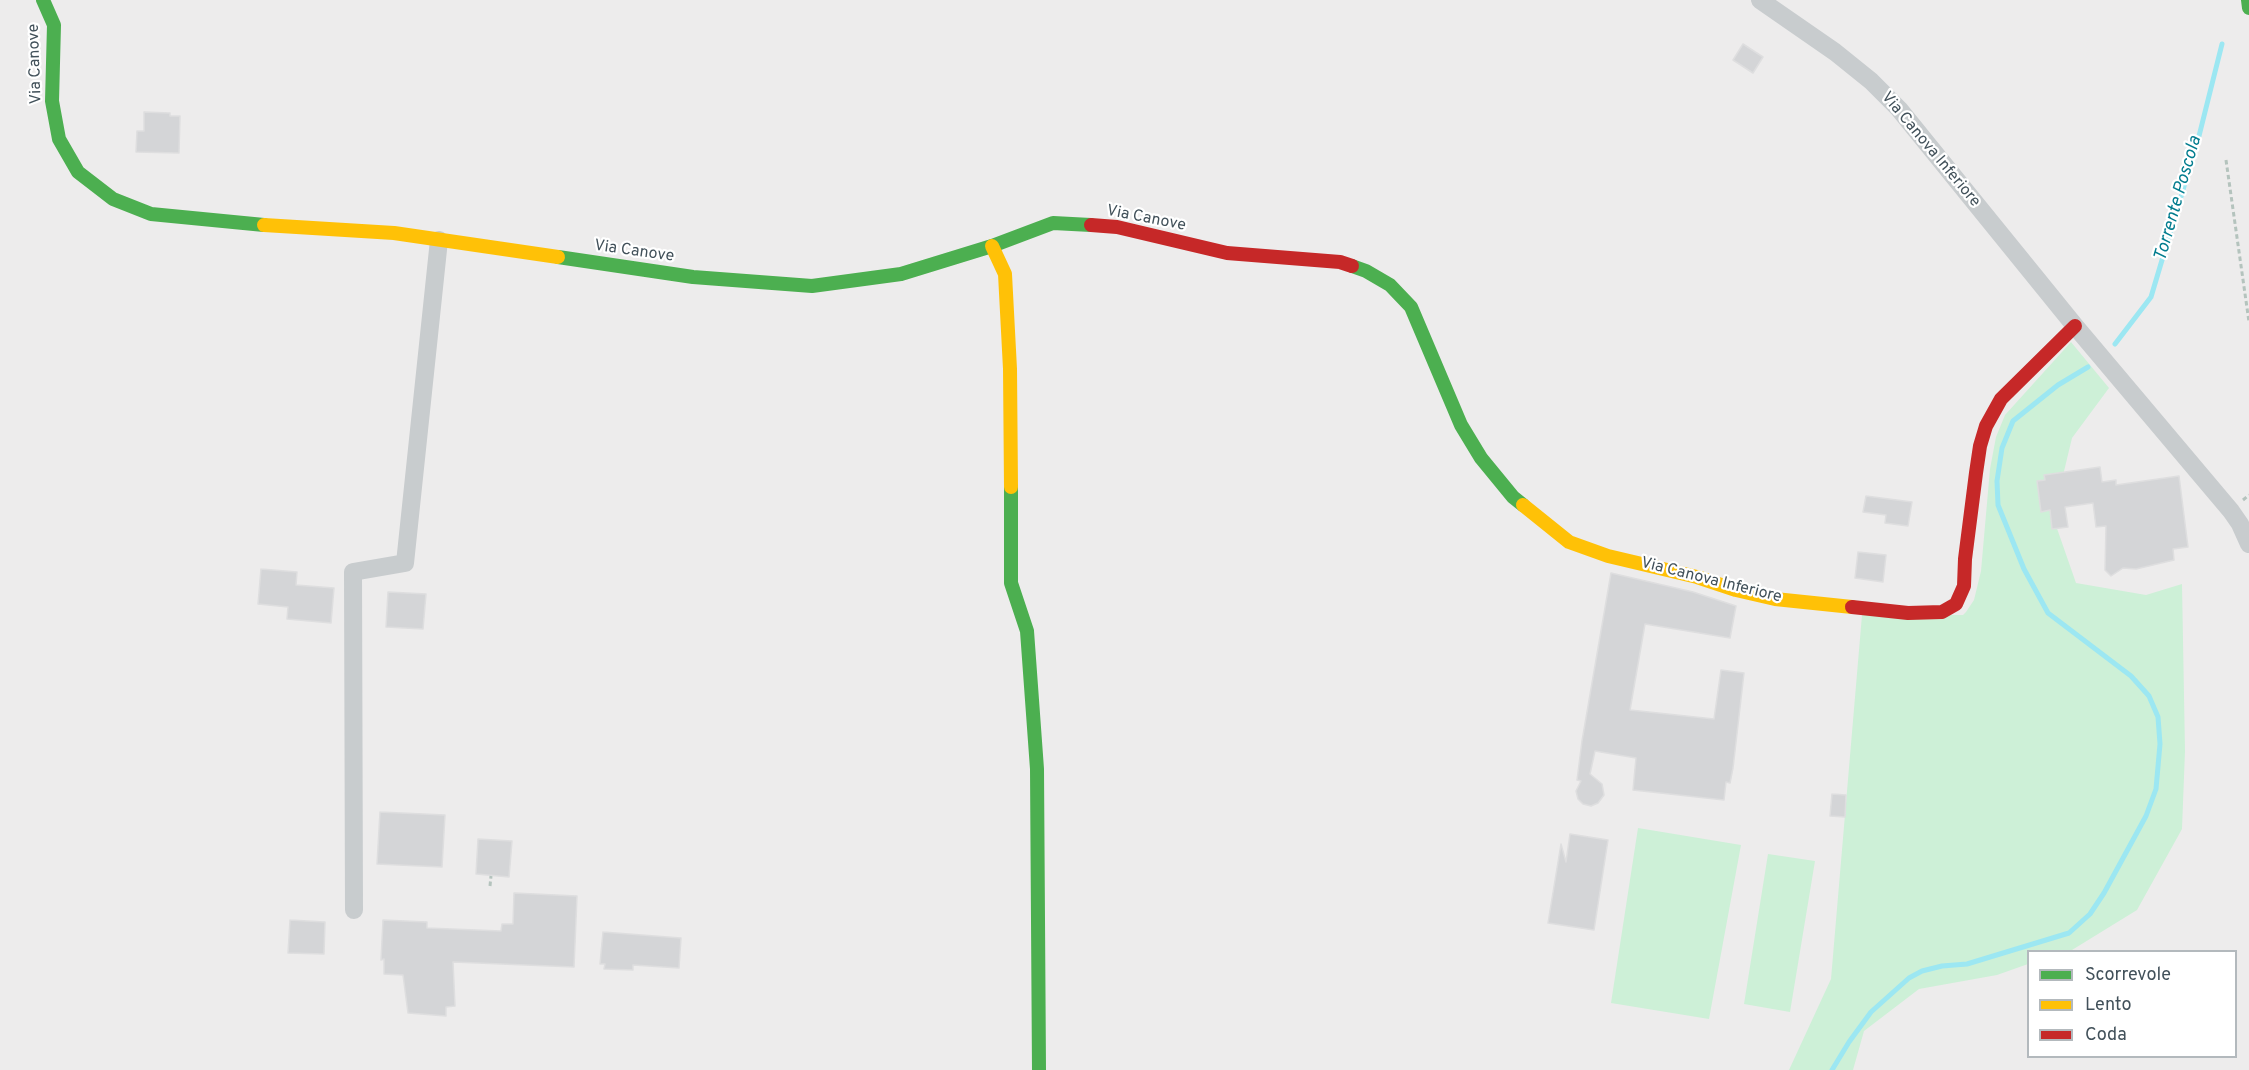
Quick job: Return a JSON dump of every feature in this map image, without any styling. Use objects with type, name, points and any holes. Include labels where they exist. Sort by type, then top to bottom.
[{"type":"main road","name":"Via Canove","points":[[43,0],[54,24],[52,101],[59,139],[78,172],[113,199],[151,214],[251,224],[394,233],[693,277],[812,286],[901,274],[992,246],[1053,223],[1117,227],[1227,253],[1340,262],[1366,271]]},
{"type":"main road","points":[[2247,0],[2249,8]]},
{"type":"main road","points":[[992,246],[1005,274],[1010,369],[1011,583],[1027,631],[1037,769],[1039,1070]]},
{"type":"main road","name":"Via Canova Inferiore","points":[[1366,271],[1390,285],[1411,307],[1461,424],[1481,458],[1513,496],[1569,542],[1608,556],[1697,577],[1736,590],[1775,599],[1908,614],[1942,612],[1956,604],[1964,586],[1965,559],[1976,473],[1986,426],[2001,399],[2074,326]]},
{"type":"street","name":"Via Canova Inferiore","points":[[1760,0],[1835,52],[1871,81],[1899,109],[2074,326],[2231,511],[2249,544]]},
{"type":"street","points":[[354,910],[353,572],[405,563],[439,240]]},
{"type":"path","points":[[2226,160],[2249,322]]},
{"type":"path","points":[[490,886],[491,876]]},
{"type":"green space","points":[[2071,342],[2109,388],[2072,438],[2053,517],[2076,583],[2146,595],[2182,584],[2185,751],[2182,829],[2137,910],[2072,950],[2027,950],[2027,964],[1997,975],[1919,989],[1864,1031],[1853,1070],[1789,1070],[1831,979],[1862,615],[1963,615],[1966,612],[1974,600],[1981,571],[1990,469],[1996,437],[2005,415]]},
{"type":"green space","points":[[1638,828],[1741,845],[1709,1019],[1611,1003]]},
{"type":"green space","points":[[1768,854],[1815,861],[1790,1012],[1744,1004]]},
{"type":"building","points":[[1743,44],[1763,57],[1753,73],[1733,60]]},
{"type":"building","points":[[144,112],[170,113],[170,116],[180,116],[179,153],[136,152],[137,131],[144,131]]},
{"type":"building","points":[[2100,467],[2102,482],[2116,480],[2116,485],[2179,476],[2188,547],[2173,549],[2174,560],[2136,569],[2123,568],[2111,576],[2105,570],[2106,526],[2096,527],[2093,503],[2065,507],[2068,527],[2052,529],[2050,510],[2041,512],[2037,481],[2045,480],[2044,475]]},
{"type":"building","points":[[1866,496],[1912,502],[1908,526],[1885,523],[1886,515],[1863,512]]},
{"type":"building","points":[[1858,552],[1886,555],[1883,582],[1855,578]]},
{"type":"building","points":[[261,569],[297,572],[296,585],[334,588],[331,623],[287,619],[288,607],[258,604]]},
{"type":"building","points":[[1611,573],[1693,592],[1736,606],[1730,638],[1645,624],[1630,710],[1714,719],[1721,670],[1744,673],[1733,768],[1730,783],[1726,782],[1724,800],[1633,790],[1636,758],[1595,751],[1590,774],[1602,784],[1604,795],[1598,803],[1591,806],[1583,804],[1578,799],[1576,791],[1581,781],[1577,780],[1582,741]]},
{"type":"building","points":[[388,592],[426,594],[423,629],[386,627]]},
{"type":"building","points":[[1832,794],[1846,795],[1845,817],[1830,816]]},
{"type":"building","points":[[380,812],[445,815],[442,867],[377,864]]},
{"type":"building","points":[[1570,834],[1608,840],[1594,930],[1548,923],[1561,844],[1566,862]]},
{"type":"building","points":[[478,839],[512,841],[509,877],[476,874]]},
{"type":"building","points":[[514,893],[577,896],[574,967],[453,962],[455,1006],[446,1007],[446,1016],[408,1013],[403,975],[384,974],[384,959],[381,960],[383,920],[427,922],[427,928],[501,931],[502,924],[513,924]]},
{"type":"building","points":[[290,920],[325,922],[324,954],[288,953]]},
{"type":"building","points":[[603,932],[681,938],[679,968],[633,965],[633,970],[604,969],[605,964],[600,964]]},
{"type":"waterway","name":"Torrente Poscola","points":[[2115,344],[2151,297],[2199,136],[2222,44]]},
{"type":"waterway","name":"Torrente Poscola","points":[[1832,1070],[1871,1012],[1909,978],[1922,971],[1942,966],[1967,964],[2069,933],[2090,914],[2104,893],[2146,816],[2156,789],[2160,744],[2158,717],[2149,696],[2131,676],[2048,613],[2024,569],[1998,505],[1997,481],[2002,448],[2013,421],[2058,385],[2088,367]]},
{"type":"traffic: fast","points":[[43,0],[54,25],[52,101],[59,139],[78,172],[113,199],[151,214],[264,225]]},
{"type":"traffic: fast","points":[[2248,0],[2249,8]]},
{"type":"traffic: fast","points":[[558,257],[693,277],[812,286],[901,274],[992,246],[1053,223],[1091,225]]},
{"type":"traffic: fast","points":[[1352,266],[1390,285],[1411,307],[1461,425],[1481,458],[1513,497],[1523,505]]},
{"type":"traffic: fast","points":[[1011,487],[1011,583],[1027,631],[1037,769],[1039,1070]]},
{"type":"traffic: slow","points":[[264,225],[394,233],[558,257]]},
{"type":"traffic: slow","points":[[992,246],[1005,274],[1010,369],[1011,487]]},
{"type":"traffic: slow","points":[[1523,505],[1569,542],[1608,556],[1697,577],[1736,590],[1775,599],[1852,607]]},
{"type":"traffic: jam","points":[[1091,225],[1117,227],[1227,253],[1340,262],[1352,266]]},
{"type":"traffic: jam","points":[[1852,607],[1908,613],[1942,612],[1956,604],[1964,586],[1965,559],[1976,473],[1986,426],[2001,399],[2075,326]]}]
